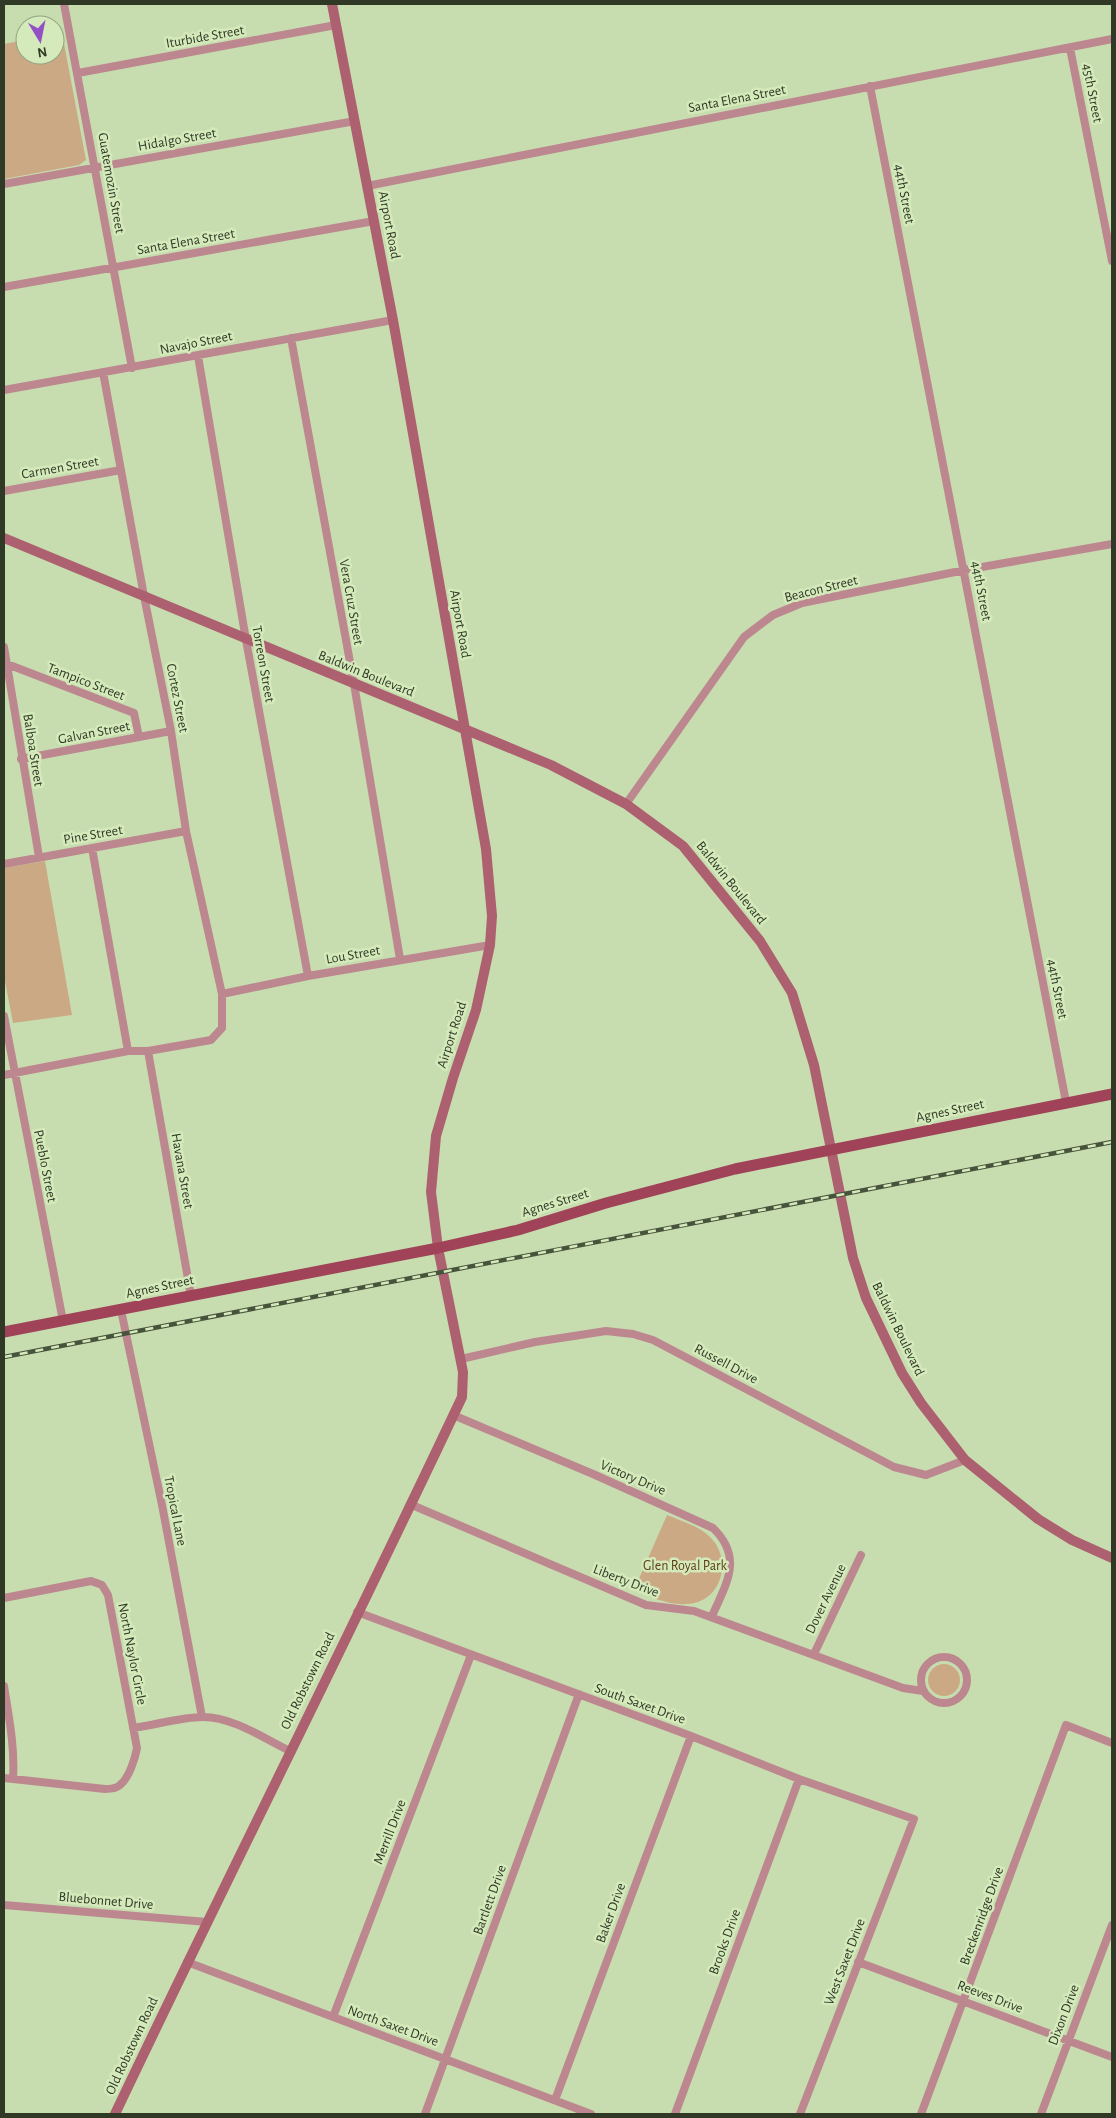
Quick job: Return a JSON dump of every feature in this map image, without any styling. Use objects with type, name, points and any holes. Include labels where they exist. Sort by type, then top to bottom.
[{"type":"main road","name":"Agnes Street","points":[[4,1332],[438,1248],[518,1230],[606,1203],[735,1170],[1112,1094]]},
{"type":"street","name":"Guatemozin Street","points":[[64,4],[96,167],[132,368]]},
{"type":"street","name":"Airport Road","points":[[332,4],[393,320],[486,849],[492,916],[490,945],[476,1010],[436,1136],[431,1192],[438,1248]]},
{"type":"street","name":"Iturbide Street","points":[[78,73],[336,25]]},
{"type":"street","name":"Santa Elena Street","points":[[367,186],[1112,39]]},
{"type":"street","name":"45th Street","points":[[1070,48],[1112,261]]},
{"type":"street","name":"44th Street","points":[[870,86],[965,570],[1066,1102]]},
{"type":"street","name":"Hidalgo Street","points":[[4,184],[355,121]]},
{"type":"street","name":"Santa Elena Street","points":[[4,287],[374,222]]},
{"type":"street","name":"Navajo Street","points":[[4,390],[393,320]]},
{"type":"street","name":"Vera Cruz Street","points":[[291,338],[354,684],[400,959]]},
{"type":"street","name":"Torreon Street","points":[[198,356],[246,640],[308,976]]},
{"type":"street","name":"Cortez Street","points":[[103,372],[171,731],[186,831],[222,994],[222,1028],[211,1040],[148,1051]]},
{"type":"street","name":"Carmen Street","points":[[4,491],[121,470]]},
{"type":"street","name":"Baldwin Boulevard","points":[[4,538],[551,765],[626,804],[683,846],[760,942],[792,993],[814,1065],[853,1258],[866,1298],[902,1373],[921,1403],[965,1460],[1038,1519],[1072,1540],[1112,1558]]},
{"type":"street","name":"Beacon Street","points":[[626,804],[744,637],[773,615],[802,603],[965,570],[1112,544]]},
{"type":"street","name":"Balboa Street","points":[[4,648],[39,857]]},
{"type":"street","name":"Tampico Street","points":[[7,664],[134,713],[139,737]]},
{"type":"street","name":"Galvan Street","points":[[22,759],[171,731]]},
{"type":"street","name":"Pine Street","points":[[4,864],[186,831]]},
{"type":"street","points":[[92,848],[128,1051]]},
{"type":"street","name":"Lou Street","points":[[222,994],[400,959],[490,945]]},
{"type":"street","name":"Pueblo Street","points":[[4,1016],[63,1321]]},
{"type":"street","points":[[4,1075],[128,1051],[148,1051]]},
{"type":"street","name":"Havana Street","points":[[148,1051],[191,1296]]},
{"type":"street","name":"Old Robstown Road","points":[[115,2114],[357,1612],[412,1505],[462,1397],[464,1383],[461,1359],[438,1248]]},
{"type":"street","name":"Tropical Lane","points":[[121,1310],[162,1505],[202,1717]]},
{"type":"street","name":"Russell Drive","points":[[461,1359],[535,1342],[606,1331],[632,1334],[653,1340],[894,1467],[926,1476],[965,1460]]},
{"type":"street","name":"Victory Drive","points":[[453,1415],[618,1485],[713,1528],[726,1544],[731,1572],[712,1616]]},
{"type":"street","name":"Liberty Drive","points":[[412,1505],[646,1605],[694,1611],[712,1616],[903,1688],[923,1690]]},
{"type":"street","name":"Dover Avenue","points":[[814,1654],[861,1555]]},
{"type":"street","name":"North Naylor Circle","points":[[4,1598],[91,1581],[102,1585],[108,1595],[137,1748],[136,1758],[121,1784],[115,1788],[105,1789],[4,1778]]},
{"type":"street","name":"South Saxet Drive","points":[[357,1612],[691,1736],[799,1779],[914,1819]]},
{"type":"street","name":"Merrill Drive","points":[[333,2018],[471,1655]]},
{"type":"street","points":[[945,1657],[954,1660],[962,1666],[966,1674],[967,1684],[963,1693],[947,1703],[929,1698],[923,1690],[922,1672],[928,1664],[936,1659],[945,1657]]},
{"type":"street","points":[[4,1686],[13,1737],[13,1779]]},
{"type":"street","name":"Bartlett Drive","points":[[424,2114],[579,1694]]},
{"type":"street","points":[[134,1728],[202,1717],[216,1718],[231,1723],[290,1751]]},
{"type":"street","name":"Breckenridge Drive","points":[[921,2114],[1066,1725],[1112,1743]]},
{"type":"street","name":"Baker Drive","points":[[555,2100],[691,1736]]},
{"type":"street","name":"Brooks Drive","points":[[675,2114],[799,1779]]},
{"type":"street","name":"West Saxet Drive","points":[[800,2114],[914,1819]]},
{"type":"street","name":"Bluebonnet Drive","points":[[4,1905],[207,1922]]},
{"type":"street","name":"Dixon Drive","points":[[1041,2114],[1112,1925]]},
{"type":"street","name":"North Saxet Drive","points":[[187,1962],[591,2114]]},
{"type":"street","name":"Reeves Drive","points":[[858,1962],[1112,2057]]},
{"type":"green space","points":[[15,42],[15,65],[65,65],[65,49],[86,160],[79,165],[4,179],[4,44]]},
{"type":"green space","points":[[45,861],[72,1015],[13,1023],[4,976],[4,868]]},
{"type":"green space","name":"Glen Royal Park","points":[[667,1515],[690,1524],[707,1534],[717,1546],[721,1555],[722,1564],[719,1583],[714,1591],[698,1602],[690,1604],[673,1603],[634,1590]]},
{"type":"green space","points":[[944,1664],[950,1665],[955,1669],[959,1674],[959,1686],[955,1691],[950,1695],[944,1696],[938,1695],[933,1691],[929,1686],[928,1680],[929,1674],[933,1669],[938,1665]]},
{"type":"railway","points":[[4,1357],[1112,1142]]}]
